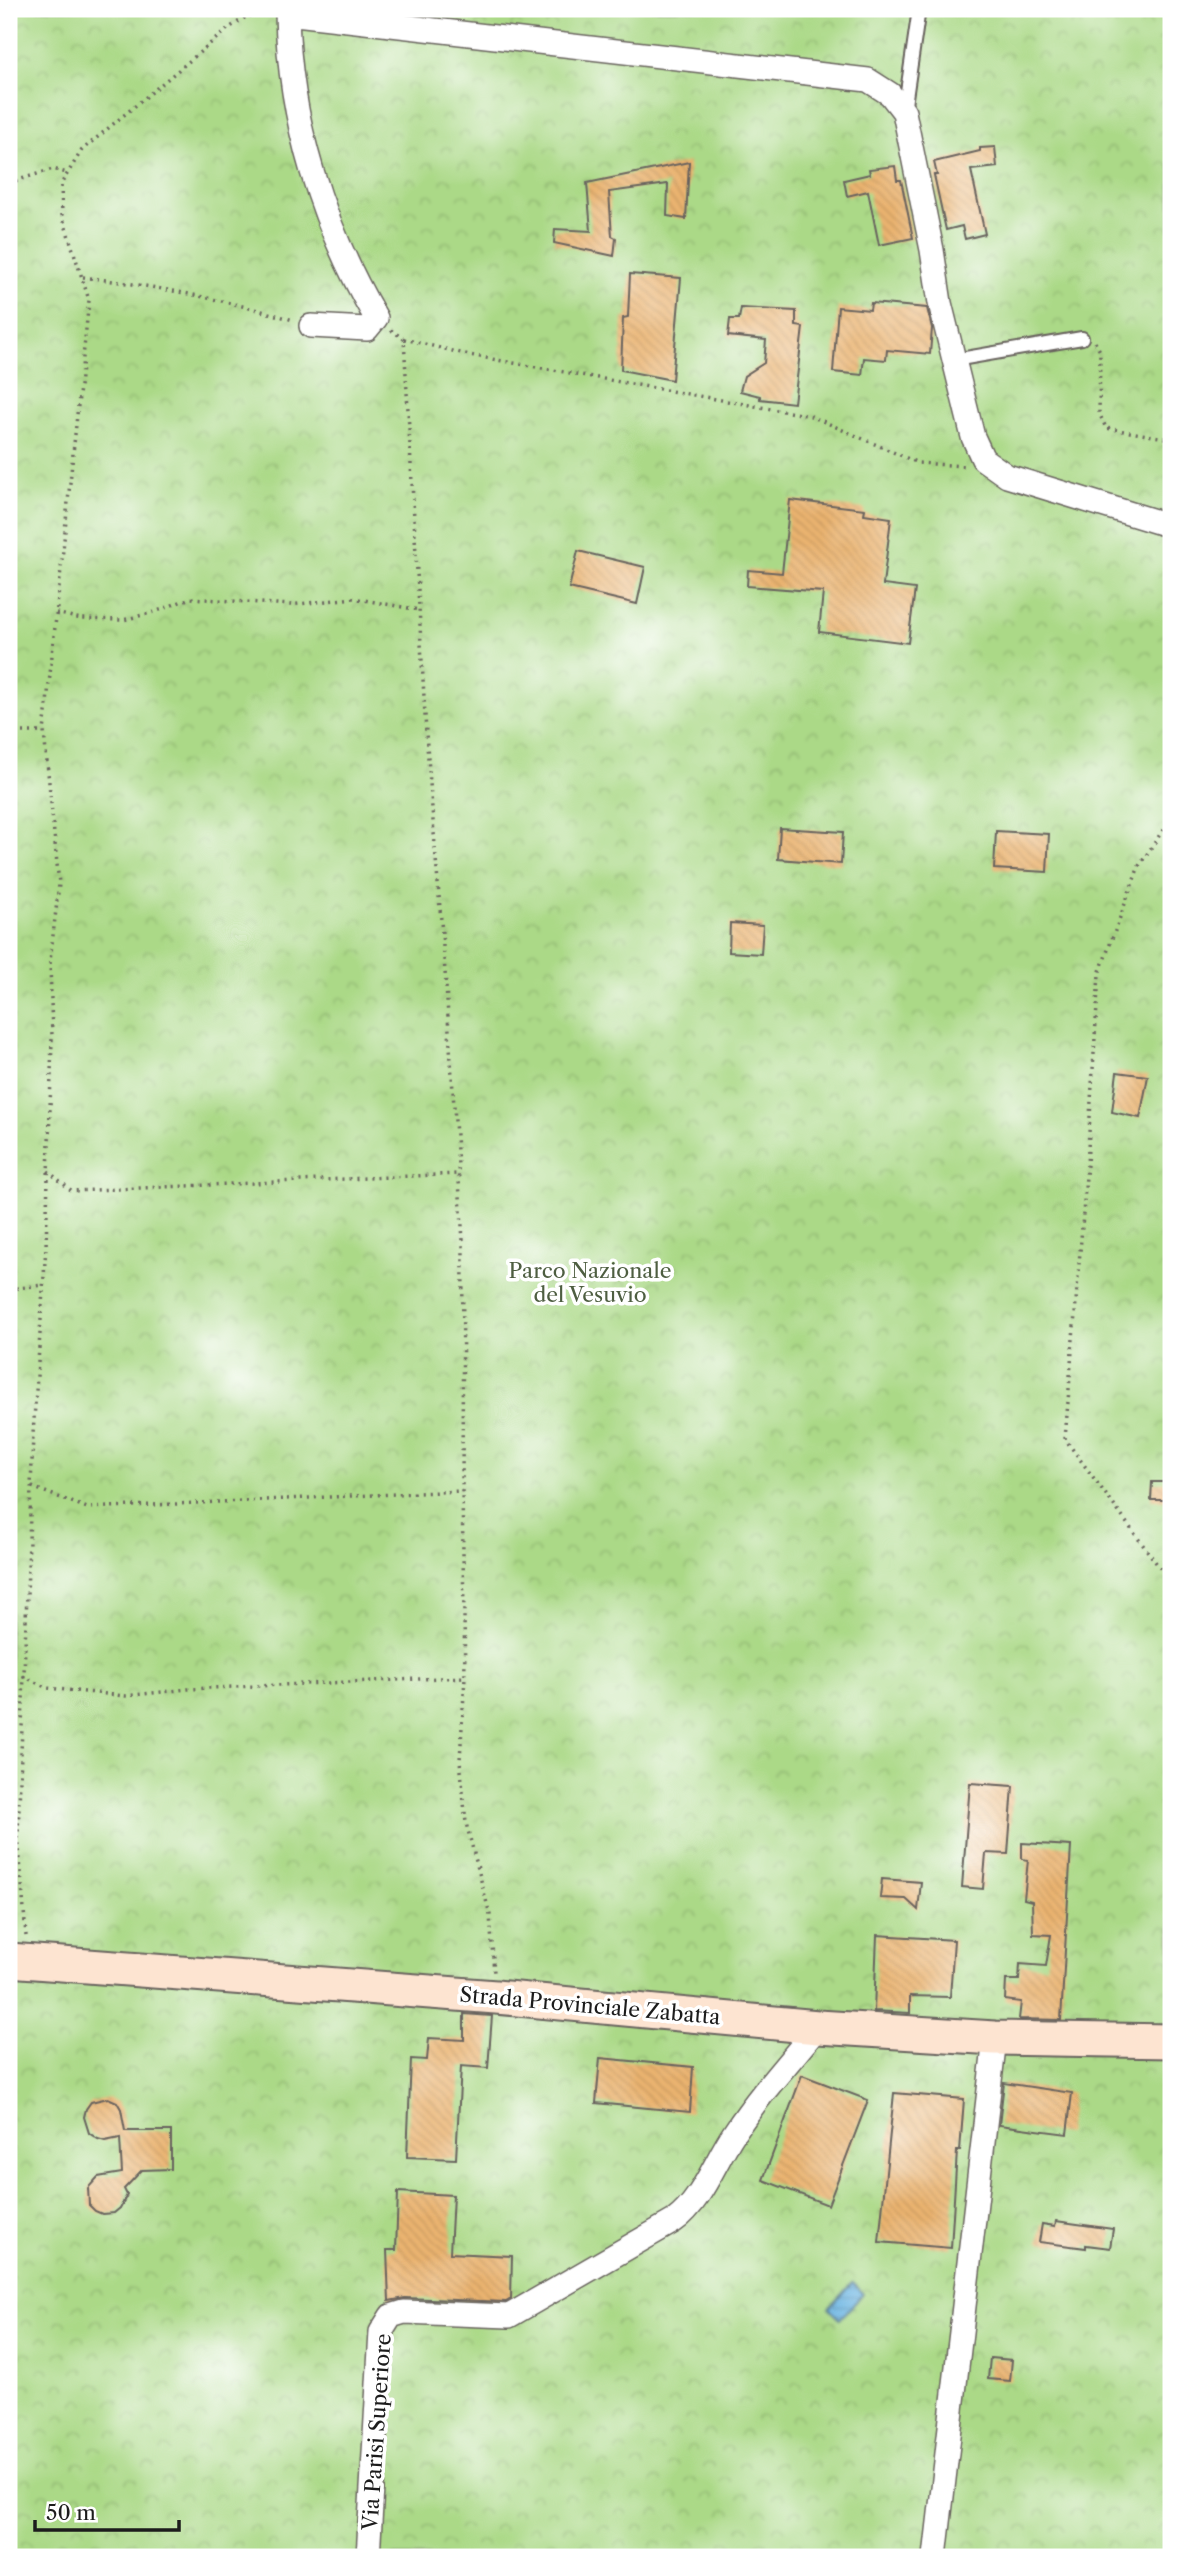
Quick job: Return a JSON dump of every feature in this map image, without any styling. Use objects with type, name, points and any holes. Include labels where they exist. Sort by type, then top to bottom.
[{"type":"street","points":[[311,326],[367,329],[376,318],[343,255],[314,182],[292,80],[287,13],[868,79],[890,94],[904,112],[940,303],[973,438],[983,459],[1007,476],[1166,523]]},
{"type":"street","name":"Strada Provinciale Zabatta","points":[[21,1961],[496,1997],[818,2027],[995,2038],[1171,2042]]},
{"type":"street","name":"Via Parisi Superiore","points":[[368,2557],[382,2332],[386,2320],[404,2312],[509,2316],[674,2221],[691,2205],[734,2133],[766,2089],[818,2027]]},
{"type":"street","points":[[935,2557],[995,2038]]},
{"type":"lane","points":[[904,112],[919,9]]},
{"type":"lane","points":[[954,360],[1082,338]]},
{"type":"path","points":[[21,1961],[24,1894],[18,1834],[23,1676],[48,1171],[52,1039],[50,961],[59,884],[44,732],[89,300],[62,215],[61,184],[82,150],[229,28],[246,17],[272,12],[287,13]]},
{"type":"path","points":[[9,183],[53,169],[67,173]]},
{"type":"path","points":[[83,277],[142,284],[238,303],[311,326]]},
{"type":"path","points":[[376,318],[404,339],[496,360],[811,416],[918,463],[998,469]]},
{"type":"path","points":[[1082,338],[1095,340],[1100,351],[1099,413],[1106,428],[1171,439]]},
{"type":"path","points":[[404,339],[426,733],[463,1241],[462,1491],[465,1677],[460,1760],[466,1823],[489,1915],[496,1997]]},
{"type":"path","points":[[56,613],[81,619],[123,620],[155,612],[190,598],[290,605],[354,598],[419,610]]},
{"type":"path","points":[[9,732],[44,732]]},
{"type":"path","points":[[1171,817],[1139,866],[1099,974],[1065,1439],[1171,1584]]},
{"type":"path","points":[[48,1171],[72,1191],[459,1174]]},
{"type":"path","points":[[9,1289],[43,1285]]},
{"type":"path","points":[[32,1487],[87,1508],[462,1491]]},
{"type":"path","points":[[23,1676],[47,1688],[125,1696],[188,1689],[465,1677]]},
{"type":"green space","name":"Parco Nazionale del Vesuvio","points":[[9,9],[1171,9],[1171,2557],[9,2557]]},
{"type":"water","points":[[852,2283],[863,2294],[840,2319],[829,2308]]},
{"type":"building","points":[[995,147],[997,167],[971,170],[985,234],[965,239],[962,226],[946,230],[934,175],[937,175],[934,162],[980,151],[980,148]]},
{"type":"building","points":[[689,162],[686,219],[667,216],[668,184],[609,192],[612,236],[616,238],[614,256],[554,243],[555,229],[591,231],[587,183]]},
{"type":"building","points":[[895,166],[897,180],[901,180],[913,238],[879,245],[868,191],[847,196],[844,180],[870,174],[869,169]]},
{"type":"building","points":[[630,274],[681,278],[672,380],[621,370],[623,318],[628,317]]},
{"type":"building","points":[[871,303],[927,308],[932,328],[930,354],[887,350],[886,360],[864,358],[862,375],[833,372],[838,307],[870,310]]},
{"type":"building","points":[[741,308],[796,311],[796,326],[803,327],[794,403],[760,399],[760,396],[740,391],[744,376],[764,363],[766,340],[728,336],[730,319],[739,319]]},
{"type":"building","points":[[790,500],[865,509],[864,514],[891,518],[883,585],[915,589],[908,643],[819,632],[823,592],[747,586],[748,570],[782,573]]},
{"type":"building","points":[[578,551],[645,567],[637,604],[569,588]]},
{"type":"building","points":[[780,828],[843,832],[841,864],[778,859]]},
{"type":"building","points":[[996,831],[1049,834],[1047,872],[994,869]]},
{"type":"building","points":[[730,923],[763,925],[761,954],[729,952]]},
{"type":"building","points":[[1117,1072],[1148,1076],[1140,1118],[1112,1112]]},
{"type":"building","points":[[1152,1482],[1171,1482],[1171,1500],[1151,1500]]},
{"type":"building","points":[[970,1783],[1013,1786],[1008,1854],[986,1853],[983,1889],[962,1887]]},
{"type":"building","points":[[1022,1843],[1071,1846],[1061,2020],[1019,2019],[1021,2002],[1005,2000],[1006,1980],[1019,1980],[1020,1964],[1046,1966],[1051,1935],[1033,1934],[1032,1901],[1024,1899],[1028,1860],[1022,1859]]},
{"type":"building","points":[[882,1879],[921,1882],[918,1910],[906,1899],[880,1898]]},
{"type":"building","points":[[877,1935],[954,1940],[950,1997],[910,1996],[910,2013],[874,2011]]},
{"type":"building","points":[[464,2014],[492,2016],[488,2068],[461,2066],[456,2159],[407,2157],[411,2059],[427,2060],[429,2038],[464,2040]]},
{"type":"building","points":[[600,2058],[693,2067],[690,2112],[596,2103]]},
{"type":"building","points":[[802,2075],[868,2100],[828,2205],[763,2180]]},
{"type":"building","points":[[1004,2083],[1072,2093],[1067,2134],[999,2125]]},
{"type":"building","points":[[894,2093],[964,2099],[960,2151],[957,2151],[951,2248],[879,2242]]},
{"type":"building","points":[[108,2098],[117,2102],[121,2109],[125,2131],[171,2131],[171,2169],[142,2170],[124,2189],[127,2195],[120,2208],[114,2213],[102,2214],[89,2205],[88,2188],[98,2177],[122,2173],[120,2138],[105,2141],[98,2139],[89,2133],[84,2117],[91,2102]]},
{"type":"building","points":[[398,2192],[453,2195],[450,2253],[512,2256],[511,2299],[506,2302],[405,2298],[389,2301],[387,2250],[396,2250]]},
{"type":"building","points":[[1056,2221],[1113,2229],[1110,2248],[1039,2242],[1042,2224],[1055,2226]]},
{"type":"building","points":[[990,2358],[1012,2360],[1010,2381],[988,2379]]}]
